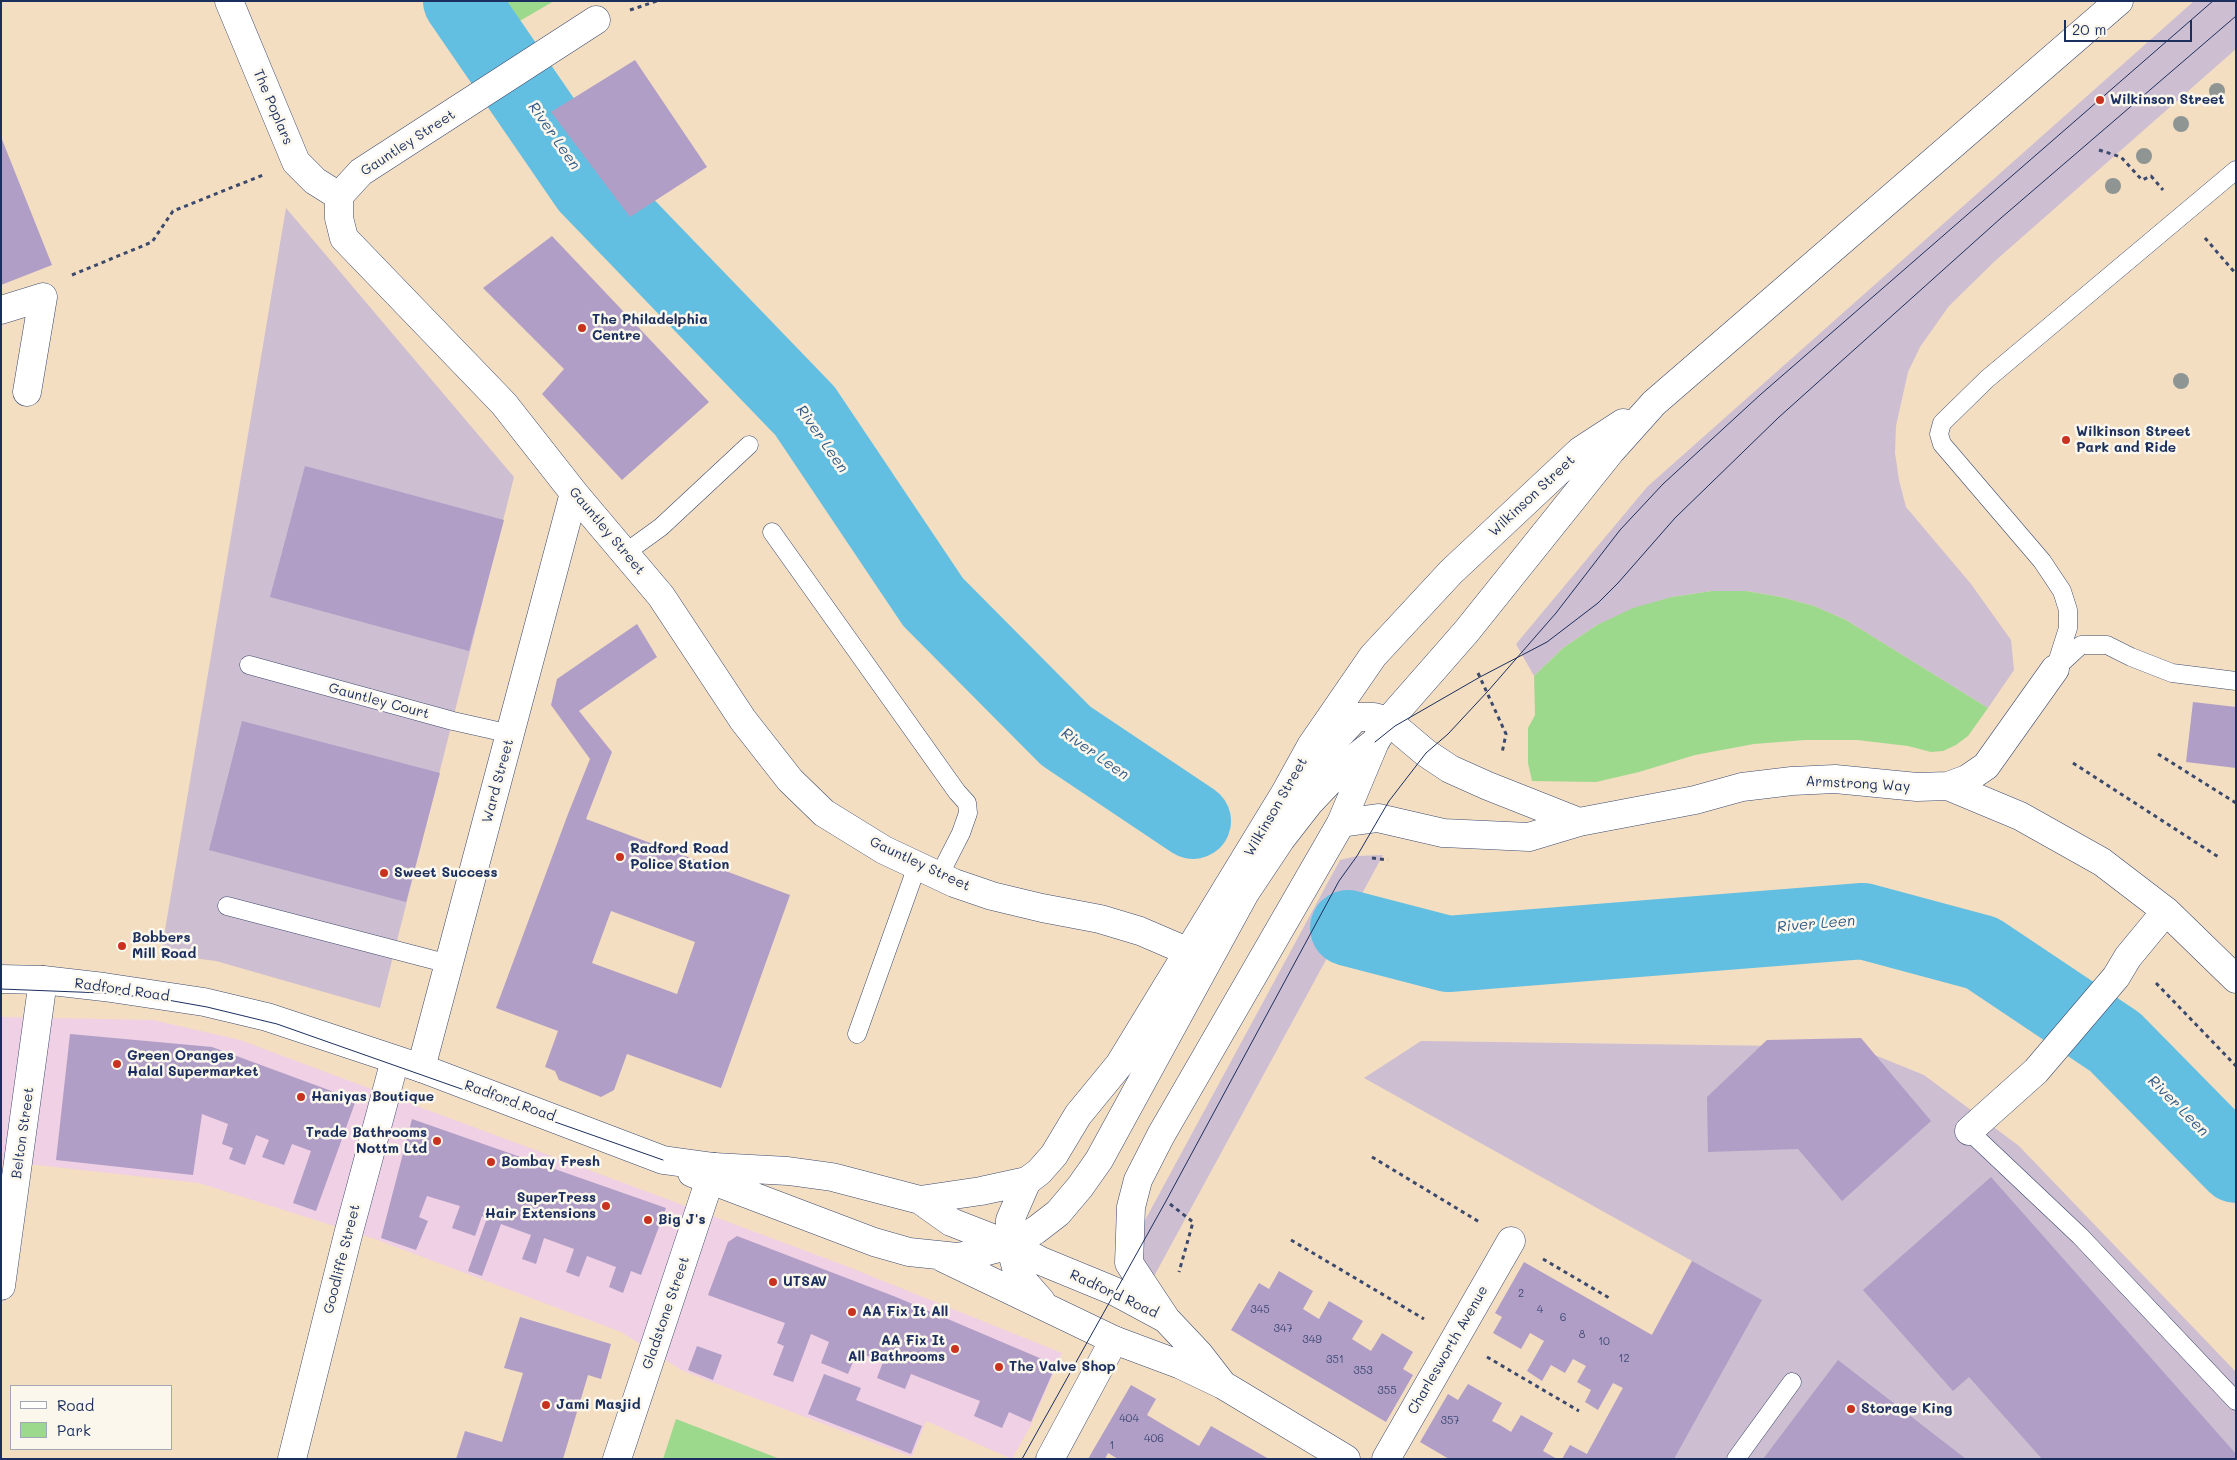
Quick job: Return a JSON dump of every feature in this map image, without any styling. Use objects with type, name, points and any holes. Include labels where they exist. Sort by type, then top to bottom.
[{"type":"street","name":"The Poplars","points":[[229,1],[296,162],[315,181],[339,196]]},
{"type":"street","name":"Wilkinson Street","points":[[1166,1318],[1129,1263],[1131,1207],[1138,1180],[1161,1136],[1341,822],[1382,731],[1466,632],[1611,451],[1654,403],[2118,1]]},
{"type":"street","name":"Gauntley Street","points":[[596,20],[361,172],[339,196],[338,218],[344,238],[504,404],[574,493],[661,596],[743,720],[790,780],[824,813],[884,850],[928,871],[992,896],[1100,919],[1132,928],[1189,952]]},
{"type":"street","points":[[1,310],[43,297],[27,392]]},
{"type":"street","name":"Wilkinson Street","points":[[1027,1181],[1054,1155],[1078,1115],[1119,1065],[1285,794],[1311,746],[1373,656],[1451,572],[1580,451],[1654,403]]},
{"type":"street","name":"Ward Street","points":[[421,1068],[574,493]]},
{"type":"street","name":"Armstrong Way","points":[[1341,822],[1378,818],[1443,833],[1529,837],[1579,822],[1686,802],[1742,787],[1792,781],[1835,779],[1918,787],[1948,786],[1968,779],[1986,766],[2055,668]]},
{"type":"street","points":[[1285,794],[1356,717],[1374,717],[1382,731],[1426,753],[1450,769],[1579,822]]},
{"type":"street","points":[[941,1256],[957,1257],[1010,1245],[1036,1230],[1058,1213],[1080,1188],[1099,1160],[1245,893],[1309,803],[1344,766],[1382,731]]},
{"type":"street","points":[[1948,786],[2020,816],[2102,862],[2166,911],[2236,979]]},
{"type":"street","points":[[1969,1130],[2036,1071],[2166,911]]},
{"type":"street","name":"Radford Road","points":[[1,979],[43,980],[204,1002],[276,1020],[421,1068],[664,1160],[712,1174],[874,1242],[909,1252],[941,1256],[1114,1340],[1180,1365],[1223,1385],[1346,1459]]},
{"type":"street","name":"Belton Street","points":[[1,1286],[43,980]]},
{"type":"street","name":"Goodliffe Street","points":[[292,1459],[349,1231],[396,1060]]},
{"type":"street","name":"Radford Road","points":[[712,1174],[788,1171],[832,1177],[920,1200],[951,1222],[1010,1245],[1041,1261],[1114,1292],[1166,1318],[1199,1354],[1223,1385]]},
{"type":"street","name":"Gladstone Street","points":[[617,1459],[712,1174]]},
{"type":"street","points":[[920,1200],[981,1191],[1027,1181]]},
{"type":"street","name":"Radford Road","points":[[1027,1181],[1010,1220],[1010,1245],[1018,1275],[1046,1306]]},
{"type":"street","name":"Charlesworth Avenue","points":[[1386,1459],[1512,1241]]},
{"type":"street","points":[[1050,1459],[1114,1340]]},
{"type":"lane","points":[[2055,668],[2068,628],[2068,610],[2062,591],[2042,561],[1942,444],[1939,434],[1942,423],[1987,380],[2236,170]]},
{"type":"lane","points":[[625,553],[661,527],[749,446]]},
{"type":"lane","points":[[772,532],[967,803],[968,813],[961,833],[928,871],[857,1034]]},
{"type":"lane","points":[[2055,668],[2081,645],[2107,645],[2131,657],[2172,673],[2236,681]]},
{"type":"lane","name":"Gauntley Court","points":[[249,665],[453,721],[511,734]]},
{"type":"lane","points":[[227,906],[449,964]]},
{"type":"lane","points":[[1969,1130],[2080,1236],[2236,1401]]},
{"type":"lane","points":[[1736,1459],[1792,1382]]},
{"type":"path","points":[[43,297],[72,274],[152,242],[173,211],[296,162]]},
{"type":"path","points":[[1476,670],[1506,734],[1500,763],[1488,786]]},
{"type":"path","points":[[2158,754],[2236,803]]},
{"type":"path","points":[[2073,763],[2220,858]]},
{"type":"path","points":[[1367,857],[1396,862]]},
{"type":"path","points":[[2122,967],[2164,990],[2236,1066]]},
{"type":"path","points":[[1166,1200],[1193,1222],[1178,1274]]},
{"type":"shaded area","points":[[2194,1],[2236,1],[2236,49],[1995,261],[1949,306],[1920,347],[1908,372],[1896,426],[1895,453],[1906,507],[1971,584],[2011,640],[2014,670],[1988,708],[1846,620],[1814,606],[1781,597],[1746,591],[1712,591],[1672,597],[1597,625],[1563,648],[1534,676],[1516,644],[1647,487]]},
{"type":"shaded area","points":[[286,208],[514,477],[380,1008],[216,961],[161,954]]},
{"type":"shaded area","points":[[1383,855],[1152,1280],[1137,1250],[1137,1235],[1340,860],[1357,856]]},
{"type":"shaded area","points":[[1,1017],[153,1020],[240,1040],[841,1264],[1062,1353],[1031,1425],[1012,1459],[926,1421],[912,1457],[683,1371],[621,1332],[375,1239],[199,1183],[37,1165],[1,1166]]},
{"type":"shaded area","points":[[1421,1041],[1855,1047],[1924,1075],[2019,1146],[2236,1372],[2236,1459],[1584,1459],[1692,1261],[1364,1078]]},
{"type":"green space","points":[[431,1],[554,1],[465,53]]},
{"type":"green space","points":[[1712,591],[1746,591],[1781,597],[1814,606],[1846,620],[1988,708],[1968,736],[1956,745],[1943,751],[1931,752],[1908,746],[1857,740],[1805,740],[1754,744],[1695,755],[1639,772],[1596,782],[1532,781],[1528,763],[1528,728],[1535,715],[1534,676],[1563,648],[1597,625],[1633,608],[1672,597]]},
{"type":"green space","points":[[676,1419],[780,1459],[663,1459]]},
{"type":"building","points":[[635,60],[707,167],[630,217],[551,112]]},
{"type":"building","points":[[1,137],[52,265],[1,285]]},
{"type":"building","name":"The Philadelphia Centre","points":[[552,236],[709,402],[622,480],[542,394],[564,369],[483,288]]},
{"type":"building","points":[[305,466],[504,520],[469,651],[270,597]]},
{"type":"building","name":"Radford Road Police Station","points":[[637,624],[657,657],[579,711],[612,752],[586,819],[790,895],[721,1088],[627,1054],[614,1090],[601,1097],[559,1080],[555,1071],[545,1067],[558,1031],[496,1008],[590,759],[551,705],[557,679]],"holes":[[[611,911],[695,942],[677,994],[592,963]]]},
{"type":"building","points":[[2193,702],[2236,707],[2236,768],[2186,762]]},
{"type":"building","points":[[242,721],[440,773],[406,902],[209,850]]},
{"type":"building","points":[[70,1034],[212,1047],[356,1100],[316,1211],[293,1203],[311,1151],[292,1144],[284,1165],[262,1157],[269,1140],[256,1135],[245,1165],[229,1159],[233,1148],[222,1144],[228,1124],[202,1114],[193,1175],[56,1160]]},
{"type":"building","points":[[1861,1038],[1931,1121],[1842,1201],[1798,1149],[1708,1152],[1707,1097],[1767,1040]]},
{"type":"building","points":[[412,1119],[666,1208],[641,1275],[631,1271],[623,1293],[609,1287],[616,1267],[587,1256],[579,1277],[566,1272],[574,1249],[544,1238],[536,1264],[522,1259],[531,1235],[501,1224],[482,1276],[468,1271],[487,1218],[482,1216],[475,1236],[452,1228],[460,1206],[427,1196],[419,1217],[428,1221],[416,1250],[381,1238]]},
{"type":"building","points":[[1991,1177],[2236,1454],[2236,1459],[2042,1459],[1969,1377],[1953,1391],[1863,1290]]},
{"type":"building","points":[[737,1236],[896,1297],[1056,1365],[1031,1422],[1009,1412],[1002,1428],[974,1416],[980,1401],[911,1374],[905,1389],[877,1378],[883,1362],[857,1352],[848,1374],[821,1363],[829,1342],[811,1334],[793,1382],[773,1375],[784,1346],[777,1343],[785,1323],[708,1295],[728,1242]]},
{"type":"building","points":[[1692,1261],[1762,1300],[1674,1459],[1562,1459],[1570,1445],[1587,1454],[1623,1388],[1613,1383],[1598,1410],[1585,1402],[1591,1390],[1577,1382],[1586,1366],[1573,1359],[1565,1373],[1551,1365],[1542,1381],[1527,1371],[1544,1341],[1530,1333],[1521,1349],[1493,1333],[1502,1317],[1495,1313],[1524,1262],[1652,1335]]},
{"type":"building","points":[[1279,1271],[1313,1291],[1303,1309],[1319,1319],[1329,1301],[1363,1321],[1352,1339],[1371,1351],[1382,1333],[1413,1352],[1403,1369],[1413,1375],[1386,1422],[1231,1330],[1259,1283],[1269,1289]]},
{"type":"building","name":"Jami Masjid","points":[[520,1317],[611,1344],[601,1379],[588,1375],[563,1459],[456,1459],[465,1431],[502,1442],[523,1373],[504,1368]]},
{"type":"building","points":[[697,1346],[722,1355],[713,1380],[688,1370]]},
{"type":"building","name":"Storage King","points":[[1838,1360],[1966,1459],[1763,1459]]},
{"type":"building","points":[[824,1374],[861,1388],[856,1400],[922,1426],[911,1454],[808,1414]]},
{"type":"building","points":[[1468,1384],[1502,1403],[1492,1421],[1511,1432],[1521,1415],[1553,1433],[1543,1451],[1557,1459],[1449,1459],[1420,1442],[1448,1394],[1458,1400]]},
{"type":"building","points":[[1131,1385],[1156,1399],[1147,1415],[1199,1446],[1211,1426],[1269,1459],[1118,1459],[1108,1453],[1105,1459],[1088,1459]]},
{"type":"waterway","name":"River Leen","points":[[461,1],[588,186],[805,411],[933,602],[1066,736],[1193,821]]},
{"type":"waterway","name":"River Leen","points":[[1348,928],[1448,954],[1863,921],[1982,953],[2115,1042],[2236,1165]]},
{"type":"tram line","points":[[1022,1459],[1166,1201],[1339,881],[1357,856],[1389,801],[1426,753],[1448,734],[1488,691],[1556,613],[1620,530],[1663,484],[1760,395],[2213,1]]},
{"type":"tram line","points":[[1375,742],[1395,726],[1480,677],[1547,642],[1598,603],[1675,518],[1778,418],[2001,218],[2236,16]]},
{"type":"tram line","points":[[1,989],[103,993],[162,999],[207,1007],[277,1024],[663,1160]]},
{"type":"place","name":"Wilkinson Street","points":[[2100,100]]},
{"type":"place","name":"The Philadelphia Centre","points":[[582,328]]},
{"type":"place","name":"Wilkinson Street Park and Ride","points":[[2066,440]]},
{"type":"place","name":"Radford Road Police Station","points":[[620,857]]},
{"type":"place","name":"Sweet Success","points":[[384,873]]},
{"type":"place","name":"Bobbers Mill Road","points":[[122,946]]},
{"type":"place","name":"Green Oranges Halal Supermarket","points":[[117,1064]]},
{"type":"place","name":"Haniyas Boutique","points":[[301,1097]]},
{"type":"place","name":"Trade Bathrooms Nottm Ltd","points":[[437,1141]]},
{"type":"place","name":"Bombay Fresh","points":[[491,1162]]},
{"type":"place","name":"SuperTress Hair Extensions","points":[[606,1206]]},
{"type":"place","name":"Big J's","points":[[648,1220]]},
{"type":"place","name":"UTSAV","points":[[773,1282]]},
{"type":"place","name":"AA Fix It All","points":[[852,1312]]},
{"type":"place","name":"AA Fix It All Bathrooms","points":[[955,1349]]},
{"type":"place","name":"The Valve Shop","points":[[999,1367]]},
{"type":"place","name":"Jami Masjid","points":[[546,1405]]},
{"type":"place","name":"Storage King","points":[[1851,1409]]}]
